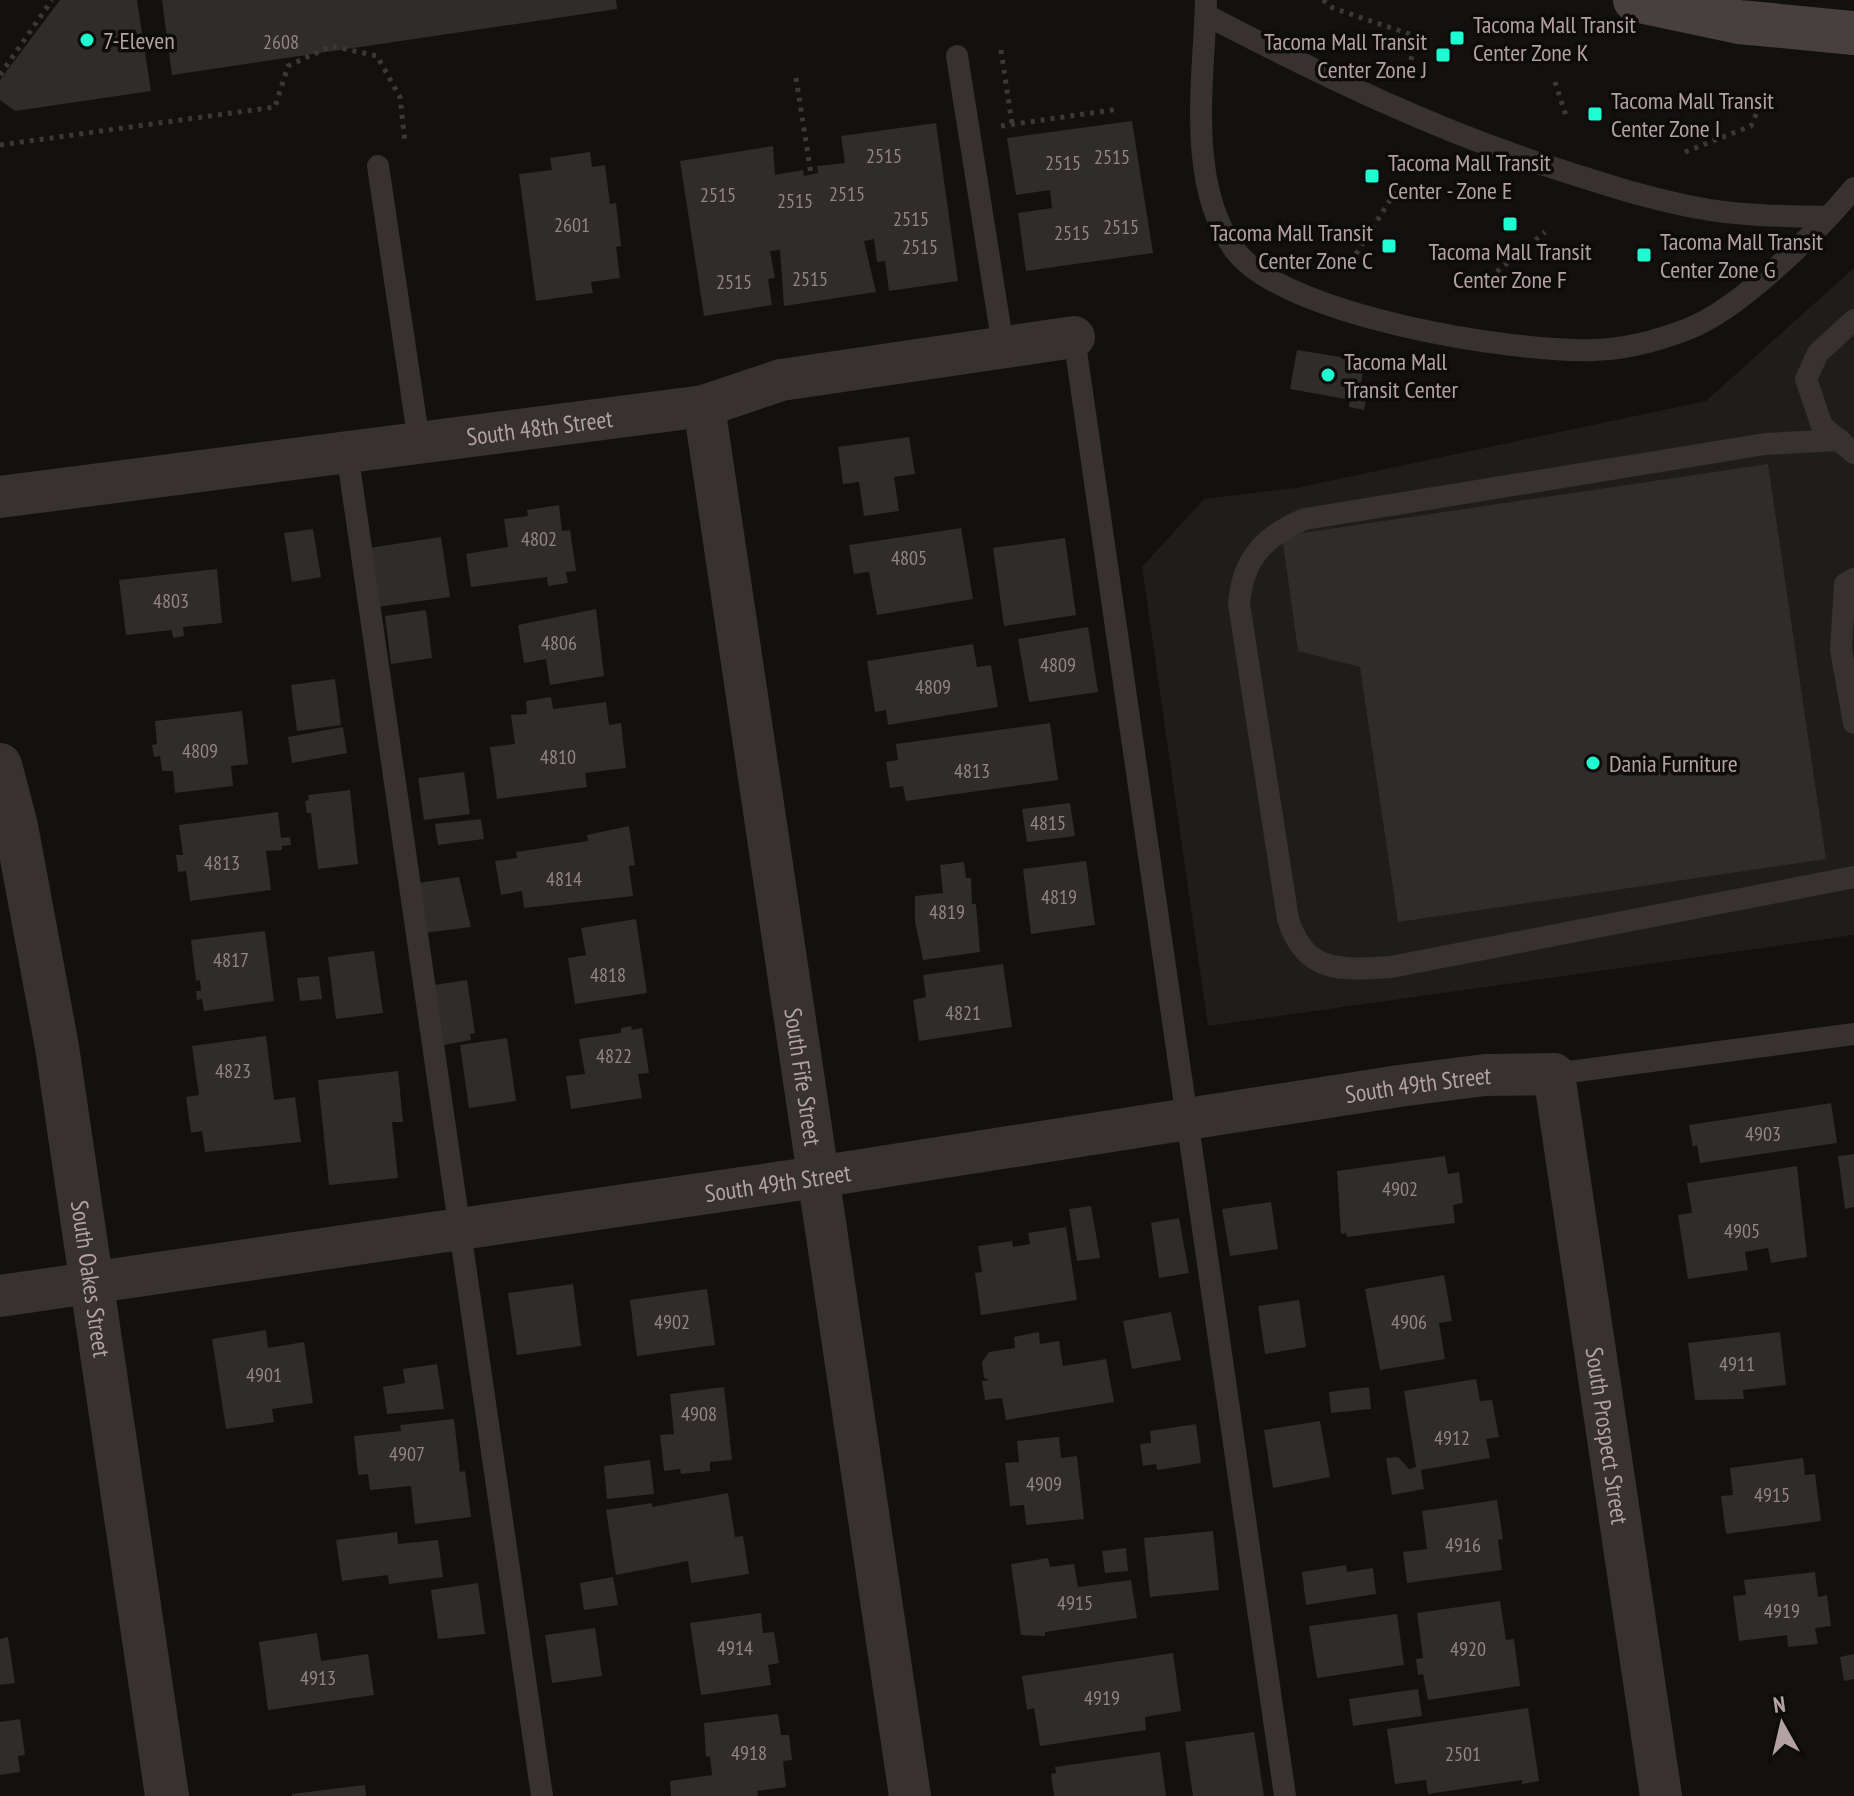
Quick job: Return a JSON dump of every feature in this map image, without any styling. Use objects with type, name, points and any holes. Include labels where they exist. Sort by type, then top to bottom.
[{"type":"main road","points":[[1635,0],[1739,22],[1854,33]]},
{"type":"street","name":"South 48th Street","points":[[0,497],[704,406],[781,380],[1074,337]]},
{"type":"street","name":"South Fife Street","points":[[704,406],[910,1796]]},
{"type":"street","name":"South Oakes Street","points":[[0,765],[16,826],[55,1033],[167,1796]]},
{"type":"street","name":"South 49th Street","points":[[0,1296],[817,1177],[1485,1075],[1554,1074]]},
{"type":"street","name":"South Prospect Street","points":[[1554,1074],[1661,1796]]},
{"type":"lane","points":[[1826,217],[1757,216],[1693,206],[1654,198],[1499,151],[1365,94],[1206,7],[1204,145],[1207,176],[1223,231],[1235,251],[1257,272],[1282,288],[1316,303],[1372,318],[1517,346],[1593,350],[1628,348],[1693,327],[1717,313],[1742,295],[1826,217],[1854,188]]},
{"type":"lane","points":[[957,56],[1003,346]]},
{"type":"lane","points":[[378,166],[419,442]]},
{"type":"lane","points":[[1847,446],[1822,426],[1806,379],[1818,353],[1854,320]]},
{"type":"lane","points":[[1074,337],[1285,1796]]},
{"type":"lane","points":[[1847,446],[1765,444],[1305,519],[1273,534],[1260,545],[1246,571],[1239,604],[1288,919],[1299,946],[1325,965],[1391,967],[1854,877]]},
{"type":"lane","points":[[347,452],[462,1227],[542,1796]]},
{"type":"lane","points":[[1854,579],[1845,584],[1841,650],[1854,723]]},
{"type":"lane","points":[[1554,1074],[1854,1034]]},
{"type":"path","points":[[0,75],[52,0]]},
{"type":"path","points":[[1323,0],[1333,8],[1415,36],[1411,60]]},
{"type":"path","points":[[0,145],[275,107],[288,66],[331,46],[377,56],[400,97],[407,157]]},
{"type":"path","points":[[1001,50],[1012,124]]},
{"type":"path","points":[[796,78],[811,174]]},
{"type":"path","points":[[1555,82],[1567,119]]},
{"type":"path","points":[[1685,152],[1751,126],[1764,97]]},
{"type":"path","points":[[1003,141],[1001,126],[1119,109]]},
{"type":"path","points":[[1356,254],[1399,186]]},
{"type":"path","points":[[1489,278],[1545,232]]},
{"type":"shaded area","points":[[1854,268],[1854,935],[1208,1026],[1142,567],[1204,499],[1296,488],[1706,401]]},
{"type":"building","name":"7-Eleven","points":[[60,0],[137,0],[151,91],[15,111],[0,100],[0,80]]},
{"type":"building","points":[[162,0],[616,0],[617,9],[172,75]]},
{"type":"building","points":[[1132,121],[1153,253],[1026,271],[1018,213],[1052,208],[1050,190],[1016,195],[1007,138]]},
{"type":"building","points":[[936,123],[958,281],[889,291],[885,261],[877,262],[874,239],[864,241],[876,292],[784,306],[780,250],[770,251],[775,278],[768,279],[772,305],[704,316],[680,161],[773,146],[775,175],[803,170],[804,176],[818,173],[817,166],[845,163],[841,136]]},
{"type":"building","points":[[590,152],[592,167],[605,165],[610,204],[616,203],[621,246],[616,247],[620,278],[591,282],[593,293],[536,301],[519,174],[552,170],[550,158]]},
{"type":"building","name":"Tacoma Mall Transit Center","points":[[1297,350],[1365,361],[1359,394],[1367,395],[1364,410],[1349,407],[1350,400],[1290,389]]},
{"type":"building","points":[[909,437],[915,474],[894,477],[899,511],[864,516],[859,482],[843,484],[838,447]]},
{"type":"building","name":"Dania Furniture","points":[[1768,464],[1826,859],[1398,922],[1360,667],[1298,651],[1282,536]]},
{"type":"building","points":[[559,505],[562,531],[570,530],[576,571],[566,572],[568,583],[548,586],[547,577],[471,587],[466,554],[508,547],[504,519],[528,516],[527,510]]},
{"type":"building","points":[[961,528],[973,599],[877,615],[869,572],[854,574],[849,545]]},
{"type":"building","points":[[313,529],[321,577],[292,582],[284,533]]},
{"type":"building","points":[[441,537],[450,597],[377,607],[369,548]]},
{"type":"building","points":[[1065,538],[1076,615],[1004,626],[993,548]]},
{"type":"building","points":[[217,569],[222,623],[183,627],[184,636],[173,638],[172,630],[126,635],[119,580]]},
{"type":"building","points":[[596,609],[604,676],[550,685],[546,659],[524,663],[518,625]]},
{"type":"building","points":[[426,610],[432,658],[391,664],[385,616]]},
{"type":"building","points":[[1088,627],[1098,692],[1029,702],[1018,639]]},
{"type":"building","points":[[973,644],[977,667],[991,665],[998,707],[888,725],[886,710],[875,712],[867,661]]},
{"type":"building","points":[[335,679],[341,725],[297,731],[291,685]]},
{"type":"building","points":[[551,697],[553,709],[606,702],[609,725],[621,723],[626,768],[585,773],[587,787],[497,799],[490,747],[515,744],[511,715],[527,714],[526,701]]},
{"type":"building","points":[[242,711],[248,764],[231,766],[233,786],[175,793],[173,771],[162,771],[160,756],[154,757],[152,745],[157,744],[155,721]]},
{"type":"building","points":[[1050,723],[1058,780],[906,801],[903,786],[890,788],[886,762],[898,760],[896,744]]},
{"type":"building","points":[[343,727],[347,753],[292,763],[288,737]]},
{"type":"building","points":[[464,772],[470,814],[424,820],[418,778]]},
{"type":"building","points":[[350,790],[358,864],[318,869],[311,813],[307,813],[305,801],[309,800],[308,795]]},
{"type":"building","points":[[1070,803],[1075,836],[1027,842],[1022,809]]},
{"type":"building","points":[[278,812],[281,838],[290,837],[291,845],[282,846],[282,850],[266,851],[271,890],[190,901],[186,871],[178,872],[176,855],[183,855],[179,825]]},
{"type":"building","points":[[481,819],[484,839],[438,845],[435,824]]},
{"type":"building","points":[[629,826],[635,865],[629,866],[633,896],[524,908],[522,891],[501,895],[495,861],[517,858],[516,852],[588,841],[587,835]]},
{"type":"building","points":[[1086,861],[1095,925],[1031,934],[1023,869]]},
{"type":"building","points":[[964,862],[966,878],[971,878],[972,904],[976,904],[980,952],[923,960],[915,921],[915,896],[943,893],[940,865]]},
{"type":"building","points":[[459,877],[471,927],[425,933],[418,883]]},
{"type":"building","points":[[636,919],[647,993],[575,1004],[568,958],[586,955],[581,928]]},
{"type":"building","points":[[265,931],[274,1001],[204,1011],[202,999],[197,1000],[196,991],[201,991],[200,980],[196,981],[191,940]]},
{"type":"building","points":[[374,951],[383,1013],[336,1019],[328,957]]},
{"type":"building","points":[[1003,964],[1012,1027],[919,1041],[913,1000],[926,997],[923,975]]},
{"type":"building","points":[[319,976],[322,999],[300,1001],[297,978]]},
{"type":"building","points":[[467,980],[475,1033],[470,1034],[471,1040],[444,1045],[434,985]]},
{"type":"building","points":[[631,1026],[632,1030],[642,1028],[649,1073],[638,1074],[642,1098],[571,1109],[566,1076],[585,1074],[579,1039],[621,1033],[621,1028]]},
{"type":"building","points":[[266,1036],[274,1100],[295,1097],[301,1142],[205,1152],[202,1131],[191,1133],[186,1097],[199,1095],[192,1046]]},
{"type":"building","points":[[507,1038],[516,1101],[469,1108],[460,1045]]},
{"type":"building","points":[[398,1071],[403,1122],[392,1122],[398,1178],[329,1185],[318,1080]]},
{"type":"building","points":[[1831,1103],[1837,1143],[1700,1163],[1697,1145],[1693,1147],[1689,1125]]},
{"type":"building","points":[[1854,1154],[1854,1207],[1845,1209],[1838,1156]]},
{"type":"building","points":[[1445,1156],[1448,1174],[1459,1172],[1463,1203],[1453,1205],[1455,1223],[1347,1237],[1346,1233],[1341,1234],[1337,1171]]},
{"type":"building","points":[[1797,1166],[1807,1257],[1771,1263],[1768,1248],[1745,1252],[1748,1270],[1688,1279],[1678,1215],[1692,1213],[1687,1183]]},
{"type":"building","points":[[1271,1202],[1278,1249],[1230,1256],[1222,1209]]},
{"type":"building","points":[[1091,1206],[1100,1258],[1077,1261],[1069,1209]]},
{"type":"building","points":[[1179,1218],[1189,1273],[1159,1278],[1151,1223]]},
{"type":"building","points":[[1066,1227],[1077,1300],[981,1315],[975,1273],[982,1272],[978,1246],[1012,1241],[1013,1247],[1030,1244],[1028,1233]]},
{"type":"building","points":[[1444,1275],[1452,1321],[1439,1323],[1445,1359],[1380,1370],[1365,1289]]},
{"type":"building","points":[[573,1284],[581,1346],[517,1355],[508,1293]]},
{"type":"building","points":[[707,1289],[715,1345],[637,1356],[630,1300]]},
{"type":"building","points":[[1299,1300],[1306,1347],[1265,1354],[1258,1306]]},
{"type":"building","points":[[1171,1312],[1181,1360],[1132,1369],[1123,1321]]},
{"type":"building","points":[[266,1330],[268,1348],[304,1342],[313,1403],[272,1409],[274,1422],[226,1429],[212,1339]]},
{"type":"building","points":[[1039,1332],[1040,1344],[1059,1341],[1063,1366],[1106,1359],[1114,1402],[1006,1420],[1002,1398],[985,1400],[982,1381],[989,1380],[984,1378],[982,1362],[989,1352],[1015,1348],[1014,1337]]},
{"type":"building","points":[[1780,1332],[1786,1385],[1743,1390],[1744,1399],[1695,1400],[1688,1343]]},
{"type":"building","points":[[437,1364],[444,1409],[387,1414],[383,1387],[405,1383],[403,1369]]},
{"type":"building","points":[[1476,1379],[1480,1401],[1492,1400],[1499,1437],[1486,1439],[1490,1458],[1421,1470],[1424,1489],[1392,1495],[1386,1458],[1398,1457],[1409,1469],[1416,1467],[1404,1391]]},
{"type":"building","points":[[724,1387],[732,1460],[710,1462],[710,1471],[681,1474],[680,1469],[664,1471],[660,1435],[674,1434],[670,1394]]},
{"type":"building","points":[[1369,1387],[1371,1409],[1331,1413],[1329,1392]]},
{"type":"building","points":[[454,1419],[460,1472],[465,1471],[471,1517],[415,1524],[411,1486],[370,1490],[368,1474],[358,1475],[354,1436],[401,1431],[400,1425]]},
{"type":"building","points":[[1320,1421],[1330,1477],[1273,1488],[1264,1430]]},
{"type":"building","points":[[1196,1424],[1201,1463],[1157,1470],[1156,1464],[1143,1466],[1140,1444],[1151,1443],[1150,1431]]},
{"type":"building","points":[[1059,1437],[1061,1458],[1077,1456],[1084,1519],[1026,1525],[1024,1505],[1010,1506],[1005,1463],[1019,1462],[1017,1441]]},
{"type":"building","points":[[1803,1458],[1805,1475],[1815,1474],[1821,1521],[1726,1534],[1721,1496],[1733,1495],[1730,1468]]},
{"type":"building","points":[[650,1460],[654,1494],[607,1499],[604,1466]]},
{"type":"building","points":[[728,1493],[735,1537],[743,1536],[749,1574],[691,1583],[688,1561],[616,1575],[606,1510],[652,1503],[652,1507]]},
{"type":"building","points":[[1497,1500],[1503,1539],[1498,1540],[1502,1570],[1407,1583],[1403,1552],[1427,1549],[1422,1511]]},
{"type":"building","points":[[1213,1531],[1219,1590],[1150,1597],[1144,1538]]},
{"type":"building","points":[[397,1532],[398,1544],[438,1540],[443,1577],[389,1584],[388,1575],[342,1581],[336,1540]]},
{"type":"building","points":[[1126,1548],[1128,1571],[1105,1573],[1102,1551]]},
{"type":"building","points":[[1048,1558],[1050,1567],[1074,1564],[1078,1587],[1131,1580],[1137,1618],[1045,1632],[1045,1636],[1021,1635],[1011,1564]]},
{"type":"building","points":[[1346,1565],[1347,1572],[1373,1568],[1376,1594],[1306,1605],[1302,1572]]},
{"type":"building","points":[[1815,1572],[1818,1597],[1827,1595],[1831,1626],[1815,1628],[1818,1644],[1788,1647],[1787,1635],[1739,1641],[1733,1596],[1746,1595],[1744,1580]]},
{"type":"building","points":[[613,1577],[618,1605],[584,1610],[580,1583]]},
{"type":"building","points":[[478,1583],[485,1634],[438,1639],[431,1590]]},
{"type":"building","points":[[1500,1601],[1506,1640],[1514,1639],[1520,1686],[1428,1700],[1423,1674],[1418,1675],[1416,1659],[1423,1658],[1417,1613]]},
{"type":"building","points":[[761,1613],[763,1633],[774,1632],[779,1663],[768,1665],[771,1685],[701,1695],[690,1623]]},
{"type":"building","points":[[1397,1614],[1404,1665],[1317,1678],[1309,1626]]},
{"type":"building","points":[[595,1628],[602,1676],[552,1683],[545,1635]]},
{"type":"building","points":[[317,1633],[321,1661],[368,1654],[374,1695],[268,1710],[259,1642]]},
{"type":"building","points":[[8,1637],[15,1683],[0,1685],[0,1639]]},
{"type":"building","points":[[1173,1653],[1181,1711],[1145,1717],[1146,1730],[1040,1746],[1034,1708],[1027,1710],[1022,1676]]},
{"type":"building","points":[[1854,1654],[1854,1679],[1844,1681],[1840,1657]]},
{"type":"building","points":[[1418,1689],[1422,1716],[1353,1726],[1349,1699]]},
{"type":"building","points":[[1528,1708],[1539,1781],[1522,1784],[1522,1780],[1428,1794],[1426,1780],[1395,1784],[1387,1729]]},
{"type":"building","points":[[778,1714],[781,1735],[789,1735],[792,1760],[783,1761],[786,1787],[757,1791],[758,1796],[671,1796],[670,1781],[712,1775],[710,1756],[706,1757],[704,1723]]},
{"type":"building","points":[[20,1719],[25,1755],[18,1756],[20,1772],[0,1775],[0,1722]]},
{"type":"building","points":[[1254,1732],[1264,1796],[1193,1796],[1185,1742]]},
{"type":"building","points":[[1160,1752],[1166,1796],[1054,1796],[1051,1774],[1056,1773],[1055,1767]]},
{"type":"building","points":[[365,1785],[366,1796],[292,1796],[292,1794]]},
{"type":"place","name":"Tacoma Mall Transit Center Zone K","points":[[1457,38]]},
{"type":"place","name":"7-Eleven","points":[[87,40]]},
{"type":"place","name":"Tacoma Mall Transit Center Zone J","points":[[1443,55]]},
{"type":"place","name":"Tacoma Mall Transit Center Zone I","points":[[1595,114]]},
{"type":"place","name":"Tacoma Mall Transit Center - Zone E","points":[[1372,176]]},
{"type":"place","name":"Tacoma Mall Transit Center Zone F","points":[[1510,224]]},
{"type":"place","name":"Tacoma Mall Transit Center Zone C","points":[[1389,246]]},
{"type":"place","name":"Tacoma Mall Transit Center Zone G","points":[[1644,255]]},
{"type":"place","name":"Tacoma Mall Transit Center","points":[[1328,375]]},
{"type":"place","name":"Dania Furniture","points":[[1593,763]]}]
